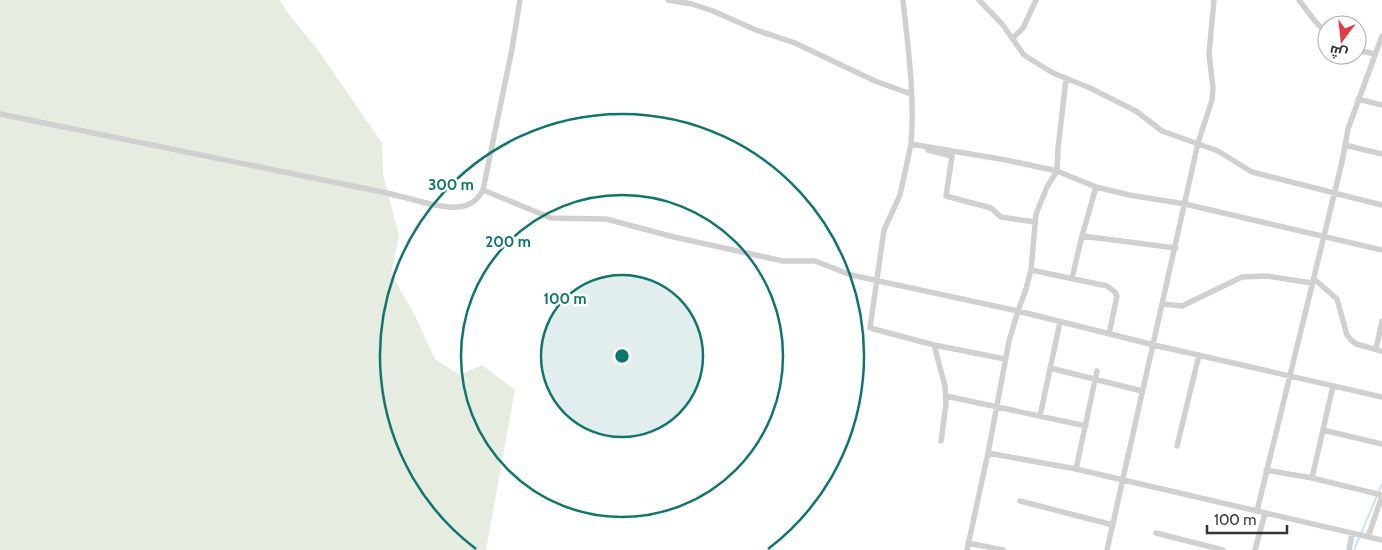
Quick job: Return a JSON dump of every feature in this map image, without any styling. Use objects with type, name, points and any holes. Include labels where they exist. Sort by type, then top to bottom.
[{"type":"street","points":[[0,114],[387,193],[444,207],[465,207],[475,201],[483,190],[512,49],[520,0]]},
{"type":"street","points":[[668,0],[693,2],[756,30],[795,43],[875,81],[911,94]]},
{"type":"street","points":[[903,0],[910,58],[911,144],[900,195],[884,230],[870,328],[934,345],[1005,359]]},
{"type":"street","points":[[979,0],[1002,24],[1024,54],[1053,73],[1121,103],[1162,131],[1198,143],[1233,159],[1252,172],[1382,205]]},
{"type":"street","points":[[1013,38],[1023,28],[1036,0]]},
{"type":"street","points":[[1107,550],[1198,143],[1212,100],[1213,88],[1210,54],[1214,0]]},
{"type":"street","points":[[1299,0],[1317,22]]},
{"type":"street","points":[[1257,511],[1348,129],[1382,36]]},
{"type":"street","points":[[1367,52],[1375,54]]},
{"type":"street","points":[[967,550],[988,453],[1005,359],[1031,270],[1035,222],[1046,187],[1057,172],[1066,79]]},
{"type":"street","points":[[1358,99],[1382,105]]},
{"type":"street","points":[[911,144],[988,156],[1057,172],[1096,187],[1128,195],[1185,204],[1382,250]]},
{"type":"street","points":[[911,144],[920,149],[952,156],[946,196],[990,208],[1001,216],[1035,222]]},
{"type":"street","points":[[1345,145],[1382,154]]},
{"type":"street","points":[[1072,278],[1096,187]]},
{"type":"street","points":[[483,190],[551,218],[606,219],[674,237],[783,261],[815,261],[851,275],[1018,311],[1154,345],[1382,397]]},
{"type":"street","points":[[1082,236],[1176,248]]},
{"type":"street","points":[[1031,270],[1107,286],[1115,292],[1117,296],[1108,334]]},
{"type":"street","points":[[1163,304],[1182,306],[1242,277],[1267,276],[1312,281],[1337,299],[1347,335],[1356,344],[1379,350],[1382,321]]},
{"type":"street","points":[[1040,416],[1060,322]]},
{"type":"street","points":[[934,345],[946,396],[941,441]]},
{"type":"street","points":[[1177,446],[1199,355]]},
{"type":"street","points":[[1050,368],[1142,391]]},
{"type":"street","points":[[1076,469],[1097,371]]},
{"type":"street","points":[[1312,478],[1332,386]]},
{"type":"street","points":[[946,396],[1086,426]]},
{"type":"street","points":[[1323,430],[1382,444]]},
{"type":"street","points":[[988,453],[1076,469],[1382,540]]},
{"type":"street","points":[[1266,470],[1312,478],[1382,496],[1368,537]]},
{"type":"street","points":[[1020,501],[1113,525]]},
{"type":"street","points":[[1256,550],[1265,513]]},
{"type":"street","points":[[1156,533],[1204,548],[1223,550]]},
{"type":"street","points":[[1349,550],[1352,534]]},
{"type":"street","points":[[968,542],[1003,550]]},
{"type":"shaded area","points":[[0,0],[280,0],[287,12],[318,50],[382,143],[383,174],[399,236],[391,273],[416,318],[435,359],[460,375],[482,365],[515,390],[486,550],[0,550]]},
{"type":"waterway","points":[[1354,550],[1382,484]]}]
